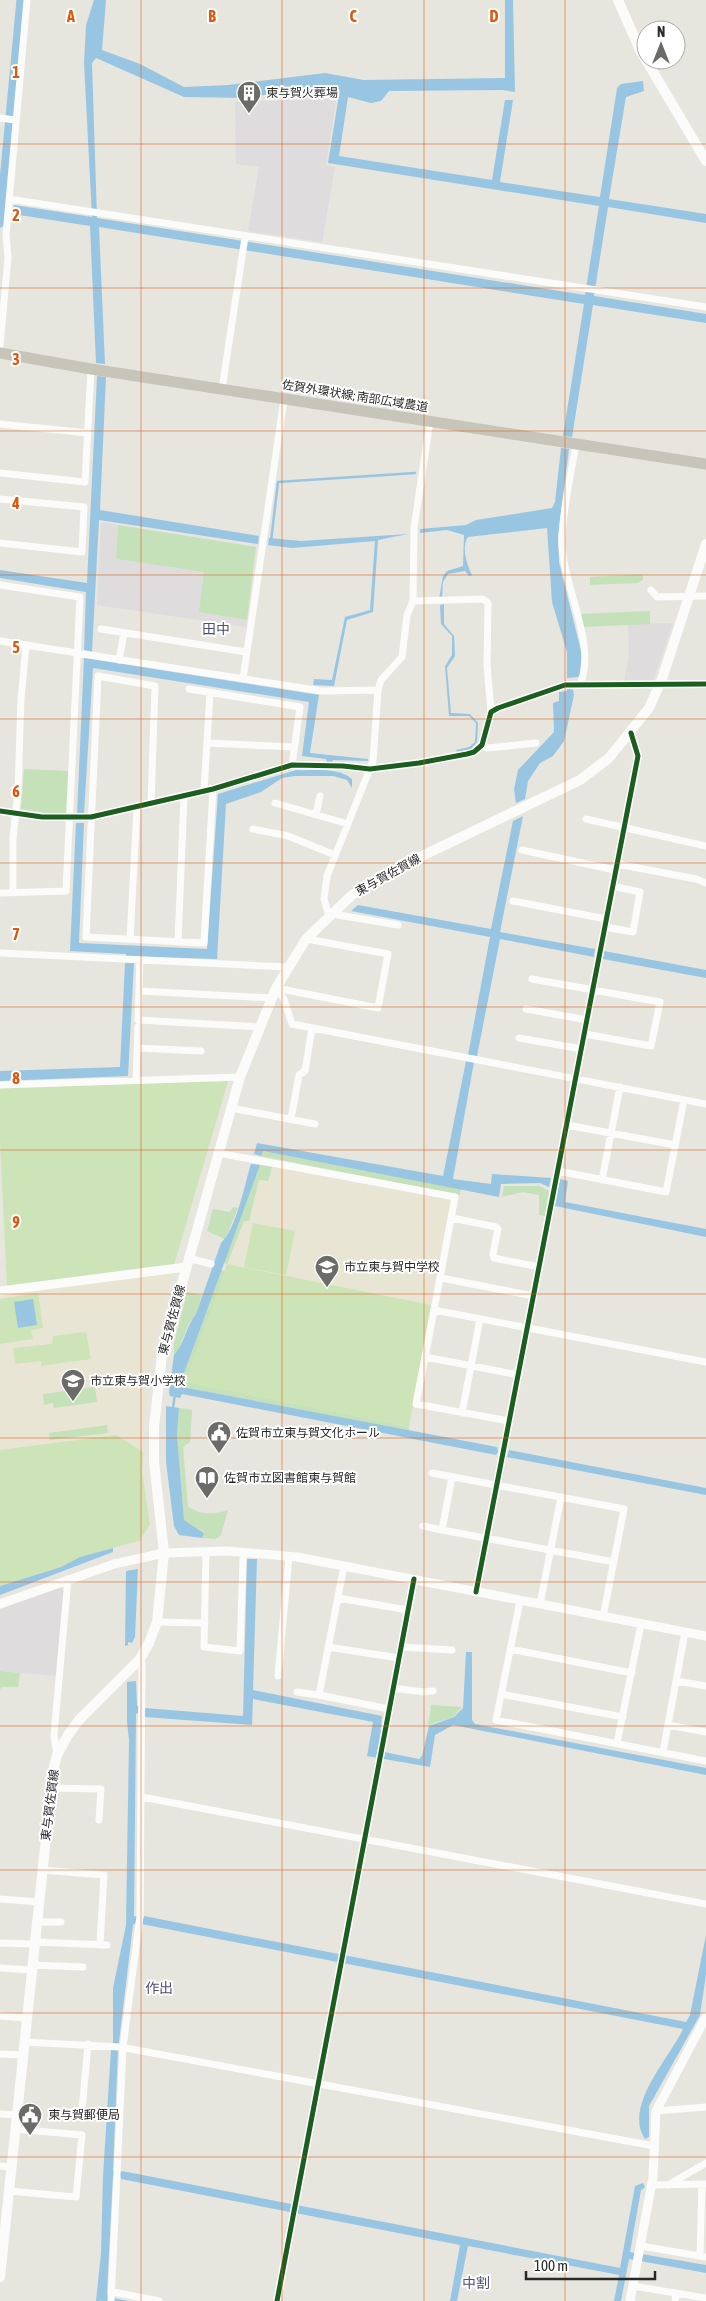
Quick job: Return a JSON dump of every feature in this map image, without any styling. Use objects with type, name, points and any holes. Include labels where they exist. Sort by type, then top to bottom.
[{"type":"main road","points":[[618,0],[640,50],[706,161]]},
{"type":"main road","name":"佐賀外環状線; 南部広域農道","points":[[0,353],[92,369],[706,464]]},
{"type":"main road","name":"東与賀佐賀線","points":[[0,2271],[50,1788],[57,1755],[78,1720],[140,1659],[157,1622],[164,1553],[154,1461],[154,1426],[162,1355],[240,1077],[260,1027],[287,967],[307,938],[352,895],[386,874],[580,780],[609,758],[631,733],[649,708],[659,686],[706,544]]},
{"type":"street","points":[[0,345],[8,258],[6,235],[15,120],[28,0]]},
{"type":"street","points":[[3,118],[15,120]]},
{"type":"street","points":[[9,199],[245,239],[706,307]]},
{"type":"street","points":[[222,389],[245,239]]},
{"type":"street","points":[[0,474],[86,482],[92,369]]},
{"type":"street","points":[[243,678],[260,557],[266,534],[270,492],[284,399]]},
{"type":"street","points":[[398,925],[331,914],[324,899],[327,876],[373,761],[378,690],[381,680],[402,657],[407,615],[414,601],[414,528],[430,421]]},
{"type":"street","points":[[0,424],[88,433]]},
{"type":"street","points":[[576,444],[562,538],[563,562],[579,618],[585,654],[583,677],[580,684]]},
{"type":"street","points":[[0,499],[84,507],[82,552],[0,543]]},
{"type":"street","points":[[0,585],[80,597],[66,890],[0,893]]},
{"type":"street","points":[[651,590],[657,597],[706,596]]},
{"type":"street","points":[[0,811],[69,819],[91,817],[213,790],[292,765],[342,766],[370,769],[420,763],[474,752],[482,745],[491,712],[487,665],[488,603],[483,599],[414,601]]},
{"type":"street","points":[[101,629],[246,652]]},
{"type":"street","points":[[119,660],[124,633]]},
{"type":"street","points":[[0,641],[322,691],[378,690]]},
{"type":"street","points":[[14,892],[13,838],[20,762],[21,699],[26,646]]},
{"type":"street","points":[[151,804],[155,686],[98,676],[86,937],[204,943],[213,790]]},
{"type":"street","points":[[491,712],[565,685],[659,686],[706,684]]},
{"type":"street","points":[[189,689],[300,707],[292,765]]},
{"type":"street","points":[[204,792],[210,693]]},
{"type":"street","points":[[476,1592],[638,756],[631,733]]},
{"type":"street","points":[[206,743],[294,748]]},
{"type":"street","points":[[482,745],[487,748],[536,743]]},
{"type":"street","points":[[316,814],[320,796]]},
{"type":"street","points":[[178,942],[184,797]]},
{"type":"street","points":[[275,803],[348,824]]},
{"type":"street","points":[[130,939],[137,808]]},
{"type":"street","points":[[586,820],[706,846]]},
{"type":"street","points":[[253,829],[288,836],[335,855]]},
{"type":"street","points":[[522,850],[696,879],[706,883]]},
{"type":"street","points":[[605,927],[633,932],[640,892],[612,886]]},
{"type":"street","points":[[513,901],[606,918]]},
{"type":"street","points":[[139,991],[274,993],[378,1008],[388,954],[307,938]]},
{"type":"street","points":[[0,953],[287,967]]},
{"type":"street","points":[[140,960],[138,1020],[260,1027]]},
{"type":"street","points":[[532,979],[660,1002],[651,1046],[585,1034]]},
{"type":"street","points":[[274,993],[284,999],[292,1024],[706,1104]]},
{"type":"street","points":[[526,1009],[587,1020]]},
{"type":"street","points":[[136,1080],[138,1027]]},
{"type":"street","points":[[291,1119],[300,1075],[305,1071],[312,1028]]},
{"type":"street","points":[[519,1038],[582,1050]]},
{"type":"street","points":[[137,1048],[201,1051]]},
{"type":"street","points":[[0,1085],[240,1077]]},
{"type":"street","points":[[602,1180],[620,1087]]},
{"type":"street","points":[[558,1171],[666,1192],[684,1100]]},
{"type":"street","points":[[231,1108],[315,1124]]},
{"type":"street","points":[[567,1125],[675,1145]]},
{"type":"street","points":[[218,1153],[455,1197],[456,1201],[416,1404],[510,1421]]},
{"type":"street","points":[[452,1218],[496,1227],[498,1229],[493,1254],[494,1258],[539,1267]]},
{"type":"street","points":[[0,1291],[187,1262],[211,1264]]},
{"type":"street","points":[[441,1278],[534,1296]]},
{"type":"street","points":[[434,1310],[706,1362]]},
{"type":"street","points":[[462,1412],[480,1319]]},
{"type":"street","points":[[425,1357],[519,1374]]},
{"type":"street","points":[[432,1473],[624,1509],[604,1617]]},
{"type":"street","points":[[442,1530],[452,1477]]},
{"type":"street","points":[[540,1604],[561,1497]]},
{"type":"street","points":[[423,1526],[614,1562]]},
{"type":"street","points":[[206,1551],[204,1647],[240,1651],[243,1559]]},
{"type":"street","points":[[0,1604],[114,1564],[164,1553],[206,1551],[289,1556],[706,1636]]},
{"type":"street","points":[[278,1676],[289,1556]]},
{"type":"street","points":[[319,1695],[344,1566]]},
{"type":"street","points":[[57,1755],[54,1735],[68,1579]]},
{"type":"street","points":[[277,2301],[414,1579]]},
{"type":"street","points":[[338,1598],[408,1610]]},
{"type":"street","points":[[520,1600],[496,1720],[706,1761]]},
{"type":"street","points":[[157,1622],[205,1623]]},
{"type":"street","points":[[618,1743],[641,1624]]},
{"type":"street","points":[[663,1752],[685,1632]]},
{"type":"street","points":[[328,1646],[399,1658]]},
{"type":"street","points":[[401,1647],[452,1650]]},
{"type":"street","points":[[510,1649],[632,1673]]},
{"type":"street","points":[[140,1659],[142,1664],[140,1916],[122,2047],[112,2296],[159,2301]]},
{"type":"street","points":[[676,1681],[706,1686]]},
{"type":"street","points":[[393,1688],[433,1692]]},
{"type":"street","points":[[297,1692],[389,1709]]},
{"type":"street","points":[[501,1694],[623,1717]]},
{"type":"street","points":[[668,1725],[706,1732]]},
{"type":"street","points":[[50,1788],[101,1790],[99,1820]]},
{"type":"street","points":[[142,1797],[706,1904]]},
{"type":"street","points":[[0,1943],[103,1945],[104,1875],[42,1870]]},
{"type":"street","points":[[0,1899],[38,1902]]},
{"type":"street","points":[[36,1922],[61,1922]]},
{"type":"street","points":[[0,1968],[83,1967]]},
{"type":"street","points":[[0,2016],[26,2018]]},
{"type":"street","points":[[630,2301],[652,2185],[656,2111],[706,2017]]},
{"type":"street","points":[[23,2042],[110,2045],[654,2146]]},
{"type":"street","points":[[82,2110],[88,2044]]},
{"type":"street","points":[[0,2054],[22,2055]]},
{"type":"street","points":[[656,2111],[706,2107]]},
{"type":"street","points":[[0,2114],[16,2115]]},
{"type":"street","points":[[8,2191],[76,2197],[82,2135],[15,2129]]},
{"type":"street","points":[[668,2185],[706,2163]]},
{"type":"street","points":[[0,2166],[11,2167]]},
{"type":"street","points":[[640,2248],[703,2257],[704,2184],[652,2185]]},
{"type":"street","points":[[633,2286],[676,2297],[706,2298]]},
{"type":"shaded area","points":[[322,99],[336,101],[326,166],[335,167],[322,242],[248,231],[259,167],[236,164],[235,102]]},
{"type":"shaded area","points":[[101,522],[118,525],[116,559],[205,572],[199,612],[247,620],[246,627],[97,605]]},
{"type":"shaded area","points":[[673,623],[653,682],[624,682],[629,654],[628,624]]},
{"type":"shaded area","name":"市立東与賀中学校","points":[[264,1165],[451,1200],[409,1427],[225,1271]]},
{"type":"shaded area","name":"市立東与賀小学校","points":[[172,1272],[150,1371],[143,1432],[142,1471],[150,1525],[141,1538],[142,1540],[0,1586],[0,1294]]},
{"type":"shaded area","points":[[60,1587],[66,1593],[58,1676],[0,1671],[0,1609]]},
{"type":"green space","points":[[118,525],[256,547],[247,620],[199,612],[204,572],[116,559]]},
{"type":"green space","points":[[643,574],[643,580],[637,583],[590,585],[590,577]]},
{"type":"green space","points":[[650,611],[650,624],[583,627],[580,614]]},
{"type":"green space","points":[[24,769],[69,771],[67,814],[21,809]]},
{"type":"green space","points":[[228,1081],[174,1265],[7,1286],[0,1142],[0,1088]]},
{"type":"green space","points":[[262,1151],[461,1189],[460,1195],[261,1156]]},
{"type":"green space","points":[[260,1165],[272,1167],[268,1181],[259,1180],[249,1221],[244,1221],[227,1264],[223,1263]]},
{"type":"green space","points":[[504,1186],[539,1186],[549,1191],[545,1216],[539,1215],[539,1195],[523,1192],[502,1197]]},
{"type":"green space","points":[[233,1207],[238,1208],[225,1239],[207,1231],[213,1209],[230,1212]]},
{"type":"green space","points":[[253,1223],[295,1231],[286,1275],[244,1267]]},
{"type":"green space","points":[[227,1264],[431,1305],[409,1427],[186,1382]]},
{"type":"green space","points":[[221,1270],[225,1271],[186,1382],[409,1427],[409,1431],[182,1387],[180,1384]]},
{"type":"green space","points":[[187,1292],[202,1295],[196,1314],[189,1323],[178,1351],[174,1355],[174,1344]]},
{"type":"green space","points":[[38,1293],[43,1328],[31,1330],[33,1339],[0,1344],[0,1299]]},
{"type":"green space","points":[[86,1332],[91,1359],[41,1366],[41,1361],[15,1364],[13,1348],[52,1344],[53,1336]]},
{"type":"green space","points":[[95,1387],[97,1402],[54,1408],[53,1403],[44,1405],[43,1394]]},
{"type":"green space","points":[[179,1408],[192,1410],[190,1442],[183,1447],[188,1507],[198,1512],[208,1513],[228,1510],[221,1535],[216,1539],[202,1538],[204,1532],[184,1520],[177,1435]]},
{"type":"green space","points":[[107,1425],[108,1433],[50,1440],[49,1433]]},
{"type":"green space","points":[[116,1435],[143,1452],[142,1471],[150,1525],[141,1538],[142,1540],[80,1557],[61,1567],[0,1586],[0,1450]]},
{"type":"green space","points":[[0,1671],[20,1673],[18,1687],[1,1687],[0,1691]]},
{"type":"green space","points":[[431,1705],[462,1707],[453,1717],[428,1725]]},
{"type":"water","points":[[94,0],[106,0],[102,50],[140,64],[184,87],[228,85],[325,73],[364,80],[505,78],[505,0],[513,0],[515,92],[502,90],[389,91],[381,101],[371,103],[348,97],[339,156],[492,180],[505,100],[513,100],[500,182],[600,197],[617,88],[621,84],[643,81],[644,91],[626,97],[609,199],[706,214],[706,223],[608,207],[594,296],[706,314],[706,323],[593,305],[572,437],[563,436],[584,304],[99,227],[105,364],[96,363],[90,226],[13,214],[14,205],[92,217],[84,63],[86,25]],"holes":[[[96,58],[184,97],[247,98],[288,91],[295,93],[333,91],[339,95],[328,163],[599,206],[585,295],[97,218],[92,63]]]},
{"type":"water","points":[[97,376],[106,377],[100,510],[259,536],[258,544],[99,520],[92,652],[84,650],[86,592],[0,578],[0,570],[87,583]]},
{"type":"water","points":[[561,448],[569,449],[558,537],[559,562],[582,655],[580,674],[578,677],[567,678],[567,652],[552,602],[547,528],[468,537],[465,551],[472,575],[469,576],[465,571],[448,574],[443,582],[442,599],[439,599],[443,576],[447,571],[463,566],[464,535],[447,530],[420,533],[420,529],[466,525],[476,520],[552,508],[555,502]]},
{"type":"water","points":[[408,534],[378,540],[373,612],[347,620],[334,686],[313,685],[314,679],[332,680],[345,617],[370,610],[375,541],[292,548],[268,545],[269,538],[301,541]]},
{"type":"water","points":[[444,604],[444,624],[454,636],[455,656],[447,668],[451,713],[470,714],[478,723],[477,742],[470,750],[457,752],[456,750],[469,747],[475,742],[476,723],[469,716],[449,716],[445,666],[452,655],[452,636],[441,624],[440,605]]},
{"type":"water","points":[[84,658],[319,695],[310,753],[368,759],[368,761],[333,760],[332,762],[327,762],[326,759],[302,756],[309,702],[93,668],[84,813],[77,814]]},
{"type":"water","points":[[567,688],[573,690],[574,695],[564,741],[553,756],[540,763],[528,781],[525,799],[516,803],[514,789],[518,770],[554,732],[553,703],[559,701],[559,692],[567,691]]},
{"type":"water","points":[[296,770],[326,770],[340,773],[352,779],[352,788],[347,780],[333,776],[295,776],[282,778],[261,792],[226,804],[217,959],[126,956],[126,954],[70,951],[76,823],[84,823],[79,943],[207,949],[218,794]]},
{"type":"water","points":[[523,816],[500,932],[595,949],[594,957],[500,939],[477,1056],[468,1055],[490,937],[351,911],[358,905],[491,929],[513,821]]},
{"type":"water","points":[[604,951],[706,970],[706,978],[603,959]]},
{"type":"water","points":[[125,963],[134,963],[128,1076],[0,1081],[0,1071],[120,1067]]},
{"type":"water","points":[[466,1061],[474,1062],[453,1179],[491,1184],[492,1174],[551,1178],[549,1187],[540,1183],[501,1184],[499,1197],[263,1151],[261,1156],[254,1154],[257,1143],[443,1176]]},
{"type":"water","points":[[251,1164],[260,1165],[180,1384],[182,1387],[497,1447],[498,1452],[496,1455],[182,1394],[180,1398],[170,1396],[174,1355],[196,1314],[221,1243],[227,1236],[236,1217]]},
{"type":"water","points":[[560,1179],[568,1181],[565,1202],[706,1229],[706,1237],[555,1206]]},
{"type":"water","points":[[33,1299],[37,1325],[18,1328],[14,1302]]},
{"type":"water","points":[[166,1406],[179,1408],[177,1435],[184,1520],[204,1533],[202,1538],[179,1535],[174,1526],[166,1462]]},
{"type":"water","points":[[509,1450],[706,1488],[706,1495],[507,1457]]},
{"type":"water","points":[[113,1548],[113,1552],[0,1595],[0,1586],[61,1567],[80,1557]]},
{"type":"water","points":[[247,1559],[257,1559],[253,1690],[382,1716],[379,1751],[419,1759],[422,1756],[429,1726],[454,1717],[463,1708],[466,1652],[472,1652],[472,1720],[475,1724],[706,1768],[706,1775],[453,1725],[435,1735],[430,1767],[367,1756],[373,1722],[253,1699],[252,1725],[145,1717],[145,1708],[243,1716]]},
{"type":"water","points":[[138,1569],[135,1637],[132,1643],[128,1642],[128,1645],[125,1646],[126,1571]]},
{"type":"water","points":[[136,1681],[137,1705],[140,1712],[136,1714],[134,1916],[144,1918],[144,1916],[686,2022],[690,2015],[706,1935],[706,1975],[700,2015],[649,2106],[649,2137],[645,2139],[640,2126],[640,2112],[644,2098],[650,2083],[683,2029],[136,1923],[133,1925],[118,2050],[113,2171],[122,2171],[620,2268],[635,2186],[643,2183],[645,2187],[641,2190],[630,2252],[706,2265],[706,2273],[629,2259],[621,2301],[614,2301],[619,2275],[468,2246],[457,2301],[450,2301],[460,2245],[113,2176],[107,2293],[108,2297],[128,2301],[96,2301],[101,2253],[103,2176],[111,2049],[113,2049],[113,1988],[126,1925],[129,1740],[127,1682]]},
{"type":"waterway","points":[[0,223],[21,0]]},
{"type":"waterway","points":[[271,541],[278,482],[415,473]]},
{"type":"waterway","points":[[173,1408],[175,1394]]},
{"type":"cycle path","points":[[0,811],[42,817],[91,817],[213,789],[292,765],[343,766],[370,769],[419,763],[474,752],[482,745],[491,712],[565,685],[706,684]]},
{"type":"cycle path","points":[[476,1592],[638,756],[631,733]]},
{"type":"cycle path","points":[[277,2301],[414,1579]]},
{"type":"place","name":"東与賀火葬場","points":[[249,114]]},
{"type":"place","name":"市立東与賀中学校","points":[[327,1288]]},
{"type":"place","name":"市立東与賀小学校","points":[[73,1402]]},
{"type":"place","name":"佐賀市立東与賀文化ホール","points":[[219,1454]]},
{"type":"place","name":"佐賀市立図書館東与賀館","points":[[207,1499]]},
{"type":"place","name":"東与賀郵便局","points":[[30,2136]]},
{"type":"district","name":"田中","points":[[216,629]]},
{"type":"district","name":"作出","points":[[159,1988]]},
{"type":"district","name":"中割","points":[[476,2283]]}]
